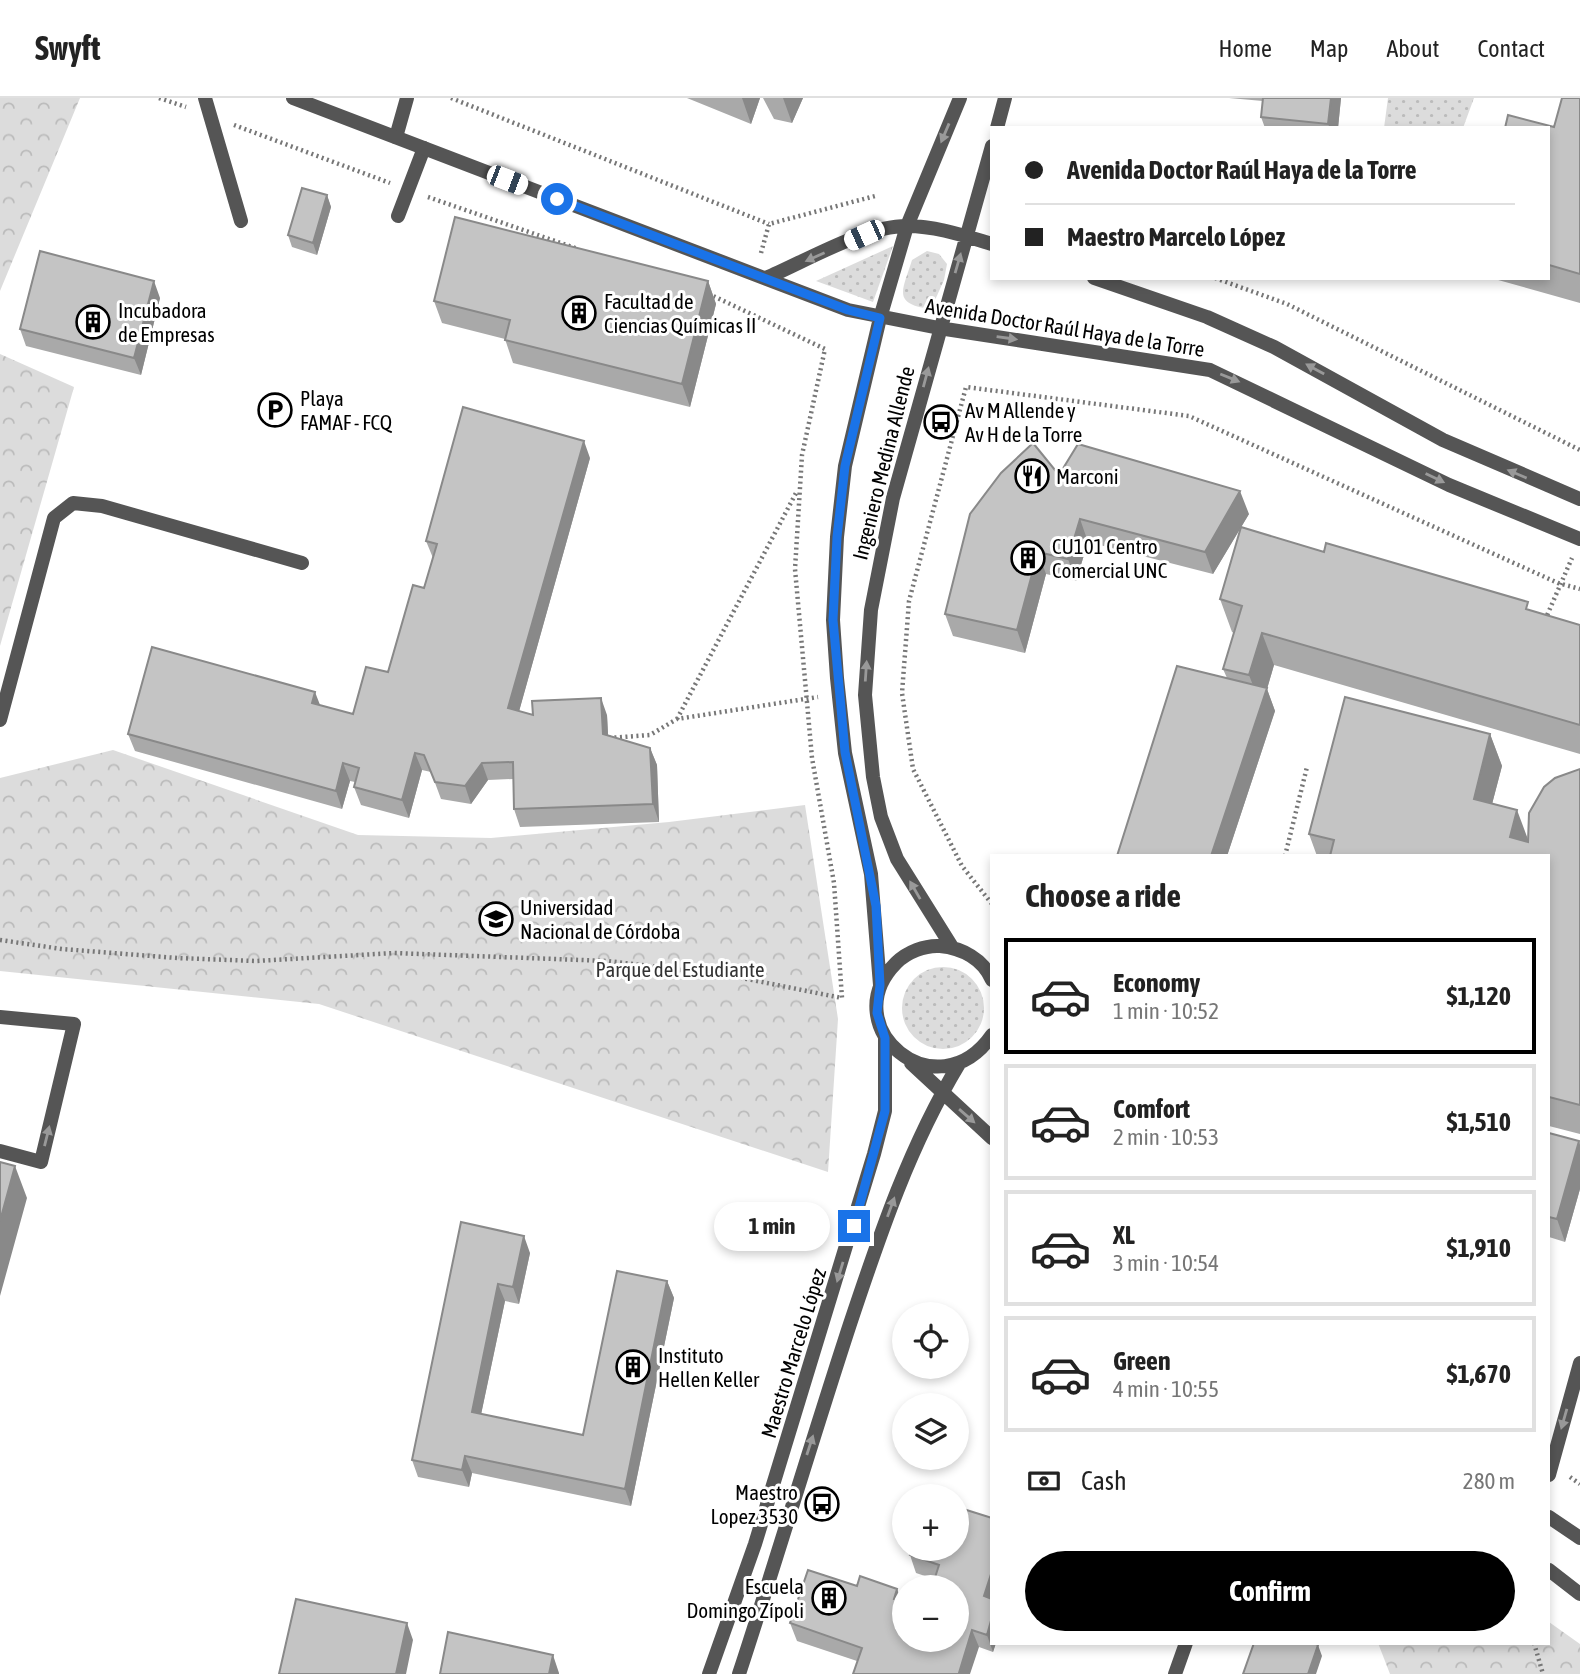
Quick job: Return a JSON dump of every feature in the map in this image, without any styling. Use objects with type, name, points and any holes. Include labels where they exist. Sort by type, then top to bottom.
[{"type":"street","points":[[205,98],[241,221]]},
{"type":"street","name":"Avenida Doctor Raúl Haya de la Torre","points":[[293,98],[761,276],[880,318],[1210,370],[1577,546]]},
{"type":"street","points":[[396,137],[407,98]]},
{"type":"street","name":"Ingeniero Medina Allende","points":[[880,985],[873,885],[845,752],[839,696],[833,620],[841,496],[880,318],[907,226],[960,98]]},
{"type":"street","points":[[998,126],[1005,98]]},
{"type":"street","points":[[398,216],[424,148]]},
{"type":"street","name":"Ingeniero Medina Allende","points":[[951,947],[897,859],[881,817],[873,777],[865,695],[871,610],[878,564],[939,328],[990,153]]},
{"type":"street","points":[[761,276],[875,230],[907,226],[966,236],[990,243]]},
{"type":"street","name":"Avenida Doctor Raúl Haya de la Torre","points":[[1100,280],[1207,317],[1274,346],[1443,440],[1580,499]]},
{"type":"street","points":[[0,720],[54,518],[74,503],[103,506],[302,563]]},
{"type":"street","points":[[880,985],[901,958],[934,946],[951,947],[980,962],[990,977]]},
{"type":"street","name":"Maestro Marcelo López","points":[[709,1674],[763,1519],[885,1111],[885,1038],[877,1013],[880,985]]},
{"type":"street","points":[[0,1017],[74,1024],[41,1161],[0,1151]]},
{"type":"street","name":"Maestro Marcelo López","points":[[739,1674],[871,1261],[912,1152],[941,1093],[959,1064],[972,1058],[990,1037]]},
{"type":"street","points":[[885,1038],[990,1136]]},
{"type":"street","points":[[909,1060],[933,1068],[959,1064]]},
{"type":"street","points":[[1550,1471],[1580,1363]]},
{"type":"street","points":[[1550,1518],[1580,1538]]},
{"type":"street","points":[[1550,1571],[1580,1594]]},
{"type":"street","points":[[1175,1674],[1185,1645]]},
{"type":"path","points":[[159,98],[581,250]]},
{"type":"path","points":[[451,98],[769,224],[875,196]]},
{"type":"path","points":[[746,310],[761,276],[769,224]]},
{"type":"path","points":[[1221,280],[1287,304],[1580,450]]},
{"type":"path","points":[[708,293],[825,349]]},
{"type":"path","points":[[990,901],[962,866],[913,769],[902,693],[909,601],[966,387],[1189,416],[1558,583],[1580,589]]},
{"type":"path","points":[[677,719],[798,489]]},
{"type":"path","points":[[1544,622],[1558,583],[1577,546]]},
{"type":"path","points":[[865,695],[902,693]]},
{"type":"path","points":[[609,738],[650,735],[677,719],[805,698],[839,696]]},
{"type":"path","points":[[1285,854],[1307,767]]},
{"type":"path","points":[[0,940],[62,949],[256,961],[394,954],[608,961],[732,976],[842,998]]},
{"type":"path","points":[[1535,1645],[1543,1674]]},
{"type":"green space","points":[[0,98],[80,98],[0,291]]},
{"type":"green space","points":[[1388,98],[1474,98],[1464,126],[1384,126]]},
{"type":"green space","points":[[893,246],[873,302],[816,281]]},
{"type":"green space","points":[[927,251],[939,254],[947,264],[944,280],[931,309],[910,303],[903,294],[912,260]]},
{"type":"green space","points":[[0,354],[74,387],[0,646]]},
{"type":"green space","name":"Parque del Estudiante","points":[[113,750],[358,835],[491,838],[669,822],[805,805],[838,1019],[828,1172],[319,1004],[0,971],[0,778]]},
{"type":"green space","points":[[935,967],[951,967],[966,974],[977,985],[984,1000],[981,1024],[972,1037],[951,1049],[935,1049],[920,1042],[909,1031],[902,1016],[902,1000],[909,985],[920,974]]},
{"type":"green space","points":[[1550,1623],[1580,1644],[1580,1674],[1390,1674],[1379,1645],[1550,1645]]},
{"type":"building","points":[[1263,98],[1331,98],[1328,124],[1261,117]]},
{"type":"building","points":[[1562,98],[1580,98],[1580,274],[1550,265],[1550,126],[1505,126],[1508,115],[1554,127]]},
{"type":"building","points":[[302,188],[327,195],[313,243],[288,235]]},
{"type":"building","name":"Facultad de Ciencias Químicas II","points":[[455,217],[708,281],[682,384],[505,340],[510,320],[434,301]]},
{"type":"building","name":"Incubadora de Empresas","points":[[40,251],[154,281],[134,358],[20,329]]},
{"type":"building","points":[[463,407],[584,441],[508,708],[533,715],[532,701],[601,698],[603,734],[650,748],[653,804],[514,809],[513,762],[482,763],[465,786],[435,782],[424,755],[415,753],[402,800],[354,787],[359,768],[343,763],[336,791],[128,734],[152,647],[315,692],[312,703],[353,714],[366,667],[388,672],[413,585],[424,588],[437,544],[426,541]]},
{"type":"building","name":"CU101 Centro Comercial UNC","points":[[1033,443],[1059,475],[1078,444],[1240,491],[1205,552],[1080,519],[1068,559],[1038,552],[1017,630],[945,614],[970,514],[1001,473]]},
{"type":"building","points":[[1241,527],[1324,552],[1326,543],[1528,602],[1526,609],[1580,625],[1580,725],[1262,633],[1249,675],[1223,669],[1242,606],[1220,599]]},
{"type":"building","points":[[1177,666],[1267,688],[1212,854],[1118,854]]},
{"type":"building","points":[[1345,697],[1490,734],[1474,799],[1517,810],[1510,837],[1528,842],[1529,813],[1544,787],[1555,778],[1580,769],[1580,1105],[1550,1097],[1550,854],[1330,854],[1334,840],[1309,834]]},
{"type":"building","points":[[1550,1133],[1579,1141],[1557,1219],[1550,1217]]},
{"type":"building","points":[[0,1162],[15,1166],[0,1221]]},
{"type":"building","name":"Instituto Hellen Keller","points":[[461,1222],[524,1236],[513,1287],[498,1284],[472,1412],[583,1435],[617,1271],[667,1281],[625,1489],[465,1456],[462,1470],[412,1460]]},
{"type":"building","name":"Escuela Domingo Zípoli","points":[[969,1511],[990,1517],[990,1577],[984,1596],[990,1598],[990,1624],[987,1635],[972,1630],[969,1640],[969,1575],[936,1575],[939,1565],[927,1561],[969,1561]]},
{"type":"building","name":"Escuela Domingo Zípoli","points":[[808,1570],[857,1586],[860,1576],[892,1587],[892,1652],[965,1652],[960,1674],[853,1674],[862,1648],[790,1623]]},
{"type":"building","points":[[296,1599],[407,1623],[396,1674],[279,1674]]},
{"type":"building","points":[[448,1632],[553,1655],[549,1674],[440,1674]]},
{"type":"building","points":[[1253,1645],[1318,1645],[1308,1674],[1243,1674]]},
{"type":"place","name":"Facultad de Ciencias Químicas II","points":[[579,313]]},
{"type":"place","name":"Incubadora de Empresas","points":[[93,322]]},
{"type":"place","name":"Playa FAMAF - FCQ","points":[[275,410]]},
{"type":"place","name":"Av M Allende y Av H de la Torre","points":[[941,422]]},
{"type":"place","name":"Marconi","points":[[1032,476]]},
{"type":"place","name":"CU101 Centro Comercial UNC","points":[[1028,558]]},
{"type":"place","name":"Universidad Nacional de Córdoba","points":[[496,919]]},
{"type":"place","name":"Instituto Hellen Keller","points":[[633,1367]]},
{"type":"place","name":"Maestro Lopez 3530","points":[[822,1504]]},
{"type":"place","name":"Escuela Domingo Zípoli","points":[[829,1598]]},
{"type":"route","points":[[557,199],[848,310],[880,318],[845,466],[837,537],[833,620],[845,752],[876,906],[880,985],[877,1013],[885,1038],[887,1075],[885,1111],[854,1226]]}]
